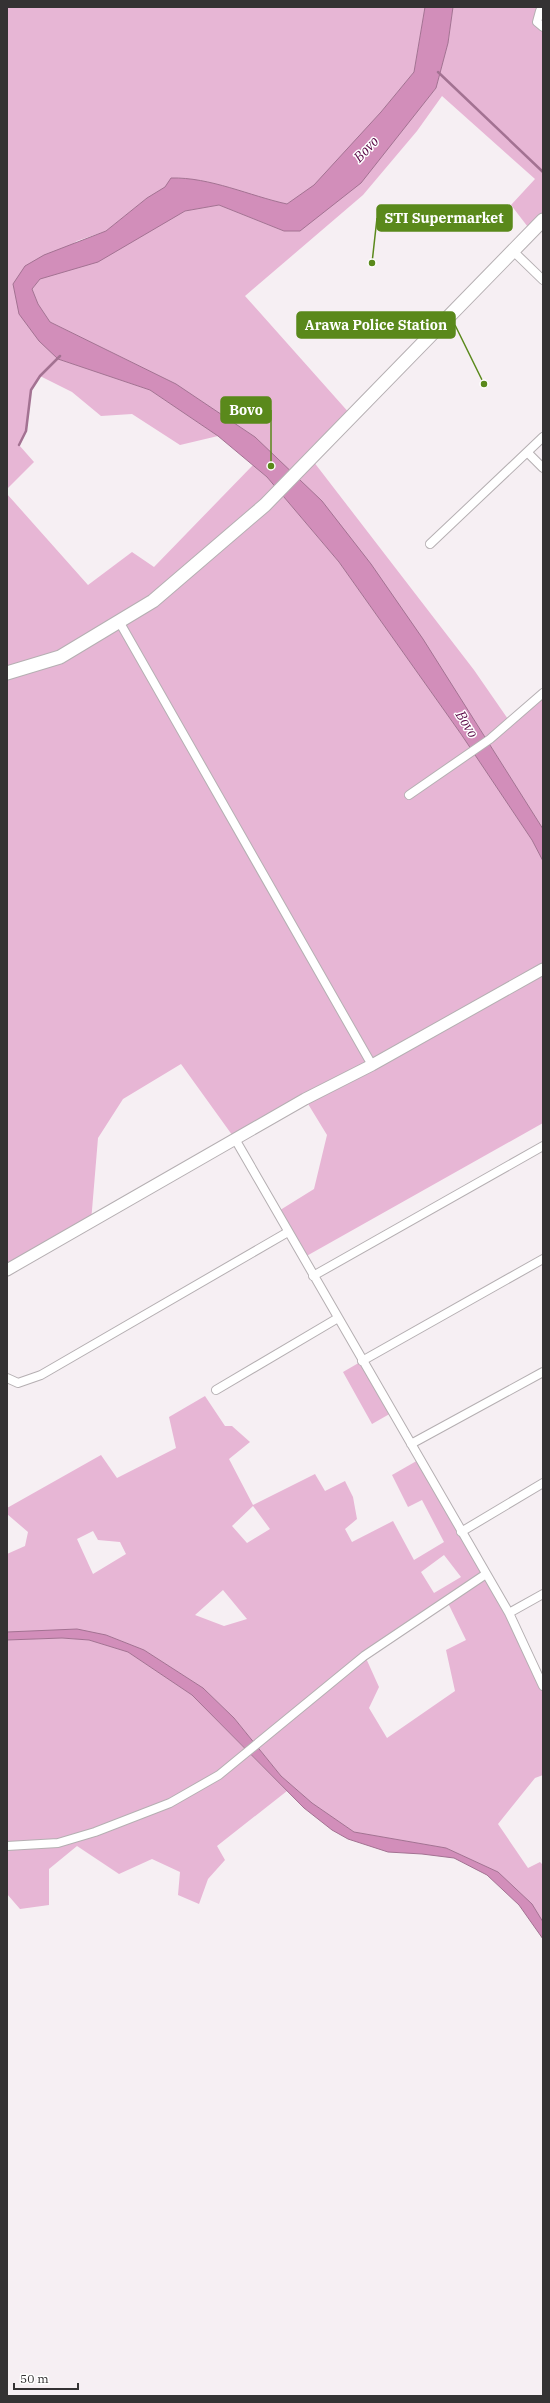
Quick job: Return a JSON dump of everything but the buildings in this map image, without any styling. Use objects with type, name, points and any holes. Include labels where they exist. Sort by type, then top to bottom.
[{"type":"main road","points":[[7,673],[60,657],[153,601],[265,505],[543,220]]},
{"type":"street","points":[[543,7],[540,11],[537,22],[543,27]]},
{"type":"street","points":[[512,251],[543,280]]},
{"type":"street","points":[[430,544],[542,441]]},
{"type":"street","points":[[528,453],[543,468]]},
{"type":"street","points":[[120,622],[372,1065]]},
{"type":"street","points":[[409,795],[463,760],[490,739],[543,692]]},
{"type":"street","points":[[7,1270],[235,1139],[372,1065],[543,969]]},
{"type":"street","points":[[235,1139],[509,1613],[543,1686]]},
{"type":"street","points":[[313,1276],[543,1146]]},
{"type":"street","points":[[7,1378],[18,1383],[41,1375],[288,1232]]},
{"type":"street","points":[[362,1361],[543,1259]]},
{"type":"street","points":[[216,1390],[338,1318]]},
{"type":"street","points":[[411,1444],[543,1372]]},
{"type":"street","points":[[461,1532],[543,1483]]},
{"type":"street","points":[[7,1846],[58,1843],[144,1815],[170,1803],[219,1775],[364,1656],[486,1574]]},
{"type":"street","points":[[509,1613],[543,1594]]},
{"type":"shaded area","points":[[7,7],[425,7],[414,72],[381,112],[314,186],[287,204],[182,178],[147,198],[106,231],[77,241],[13,284],[58,359],[150,390],[218,436],[180,445],[132,414],[101,416],[72,392],[40,376],[31,390],[26,431],[19,445],[34,462],[7,489]]},
{"type":"shaded area","points":[[453,7],[543,7],[543,220],[531,231],[511,205],[535,179],[442,96],[417,131],[363,195],[245,296],[351,415],[310,457],[474,670],[510,722],[543,693],[543,829],[473,718],[255,437],[176,384],[50,322],[38,304],[32,289],[40,279],[150,230],[185,211],[219,205],[284,231],[414,115],[436,88],[448,43]]},
{"type":"shaded area","points":[[253,465],[267,477],[339,562],[461,734],[532,840],[543,861],[543,1123],[303,1258],[277,1212],[314,1189],[327,1135],[305,1099],[235,1139],[181,1064],[123,1099],[98,1138],[91,1222],[7,1270],[7,494],[88,585],[132,552],[154,567]]},
{"type":"shaded area","points":[[362,1361],[393,1412],[372,1424],[343,1372]]},
{"type":"shaded area","points":[[205,1396],[225,1426],[232,1426],[250,1442],[229,1459],[253,1505],[315,1474],[325,1491],[345,1481],[353,1497],[357,1519],[345,1529],[352,1542],[393,1521],[414,1560],[444,1542],[422,1500],[408,1507],[392,1475],[420,1459],[509,1613],[543,1686],[543,1775],[535,1778],[498,1824],[528,1868],[540,1862],[543,1865],[543,1922],[531,1904],[498,1872],[446,1848],[354,1832],[312,1803],[281,1776],[234,1718],[203,1688],[144,1650],[106,1635],[7,1632],[7,1554],[25,1546],[28,1532],[7,1514],[7,1508],[101,1455],[117,1478],[176,1448],[169,1417]],"holes":[[[253,1506],[270,1529],[247,1543],[232,1526]],[[93,1531],[98,1540],[120,1542],[126,1554],[93,1574],[77,1539]],[[444,1555],[461,1577],[434,1593],[421,1572]],[[223,1590],[247,1619],[224,1626],[195,1615]],[[447,1601],[466,1640],[446,1650],[455,1691],[387,1738],[369,1708],[379,1687],[365,1656]]]},
{"type":"shaded area","points":[[62,1638],[89,1640],[128,1652],[192,1695],[287,1791],[217,1846],[225,1860],[208,1879],[199,1904],[178,1895],[180,1872],[152,1859],[119,1874],[77,1846],[49,1869],[49,1905],[20,1909],[7,1894],[7,1640]]},
{"type":"water","points":[[425,7],[453,7],[448,43],[436,88],[361,183],[300,231],[284,231],[219,205],[185,211],[98,262],[40,279],[32,289],[38,304],[50,322],[176,384],[255,437],[322,501],[371,564],[423,639],[543,829],[543,861],[532,840],[461,734],[339,562],[267,477],[218,436],[150,390],[58,359],[39,341],[19,314],[13,284],[25,266],[44,255],[106,231],[147,198],[165,187],[171,178],[215,184],[287,204],[314,185],[381,112],[414,72]]},
{"type":"water","points":[[77,1629],[106,1635],[144,1650],[203,1688],[234,1718],[281,1776],[312,1803],[354,1832],[446,1848],[498,1872],[532,1904],[543,1922],[543,1939],[519,1905],[487,1875],[454,1858],[388,1852],[348,1839],[332,1830],[304,1808],[192,1695],[128,1652],[89,1640],[62,1638],[7,1640],[7,1632]]},
{"type":"waterway","points":[[438,72],[543,172]]},
{"type":"waterway","points":[[19,445],[26,431],[31,390],[40,376],[60,356]]},
{"type":"place","name":"STI Supermarket","points":[[372,263]]},
{"type":"place","name":"Arawa Police Station","points":[[484,384]]},
{"type":"place","name":"Bovo","points":[[271,466]]}]
